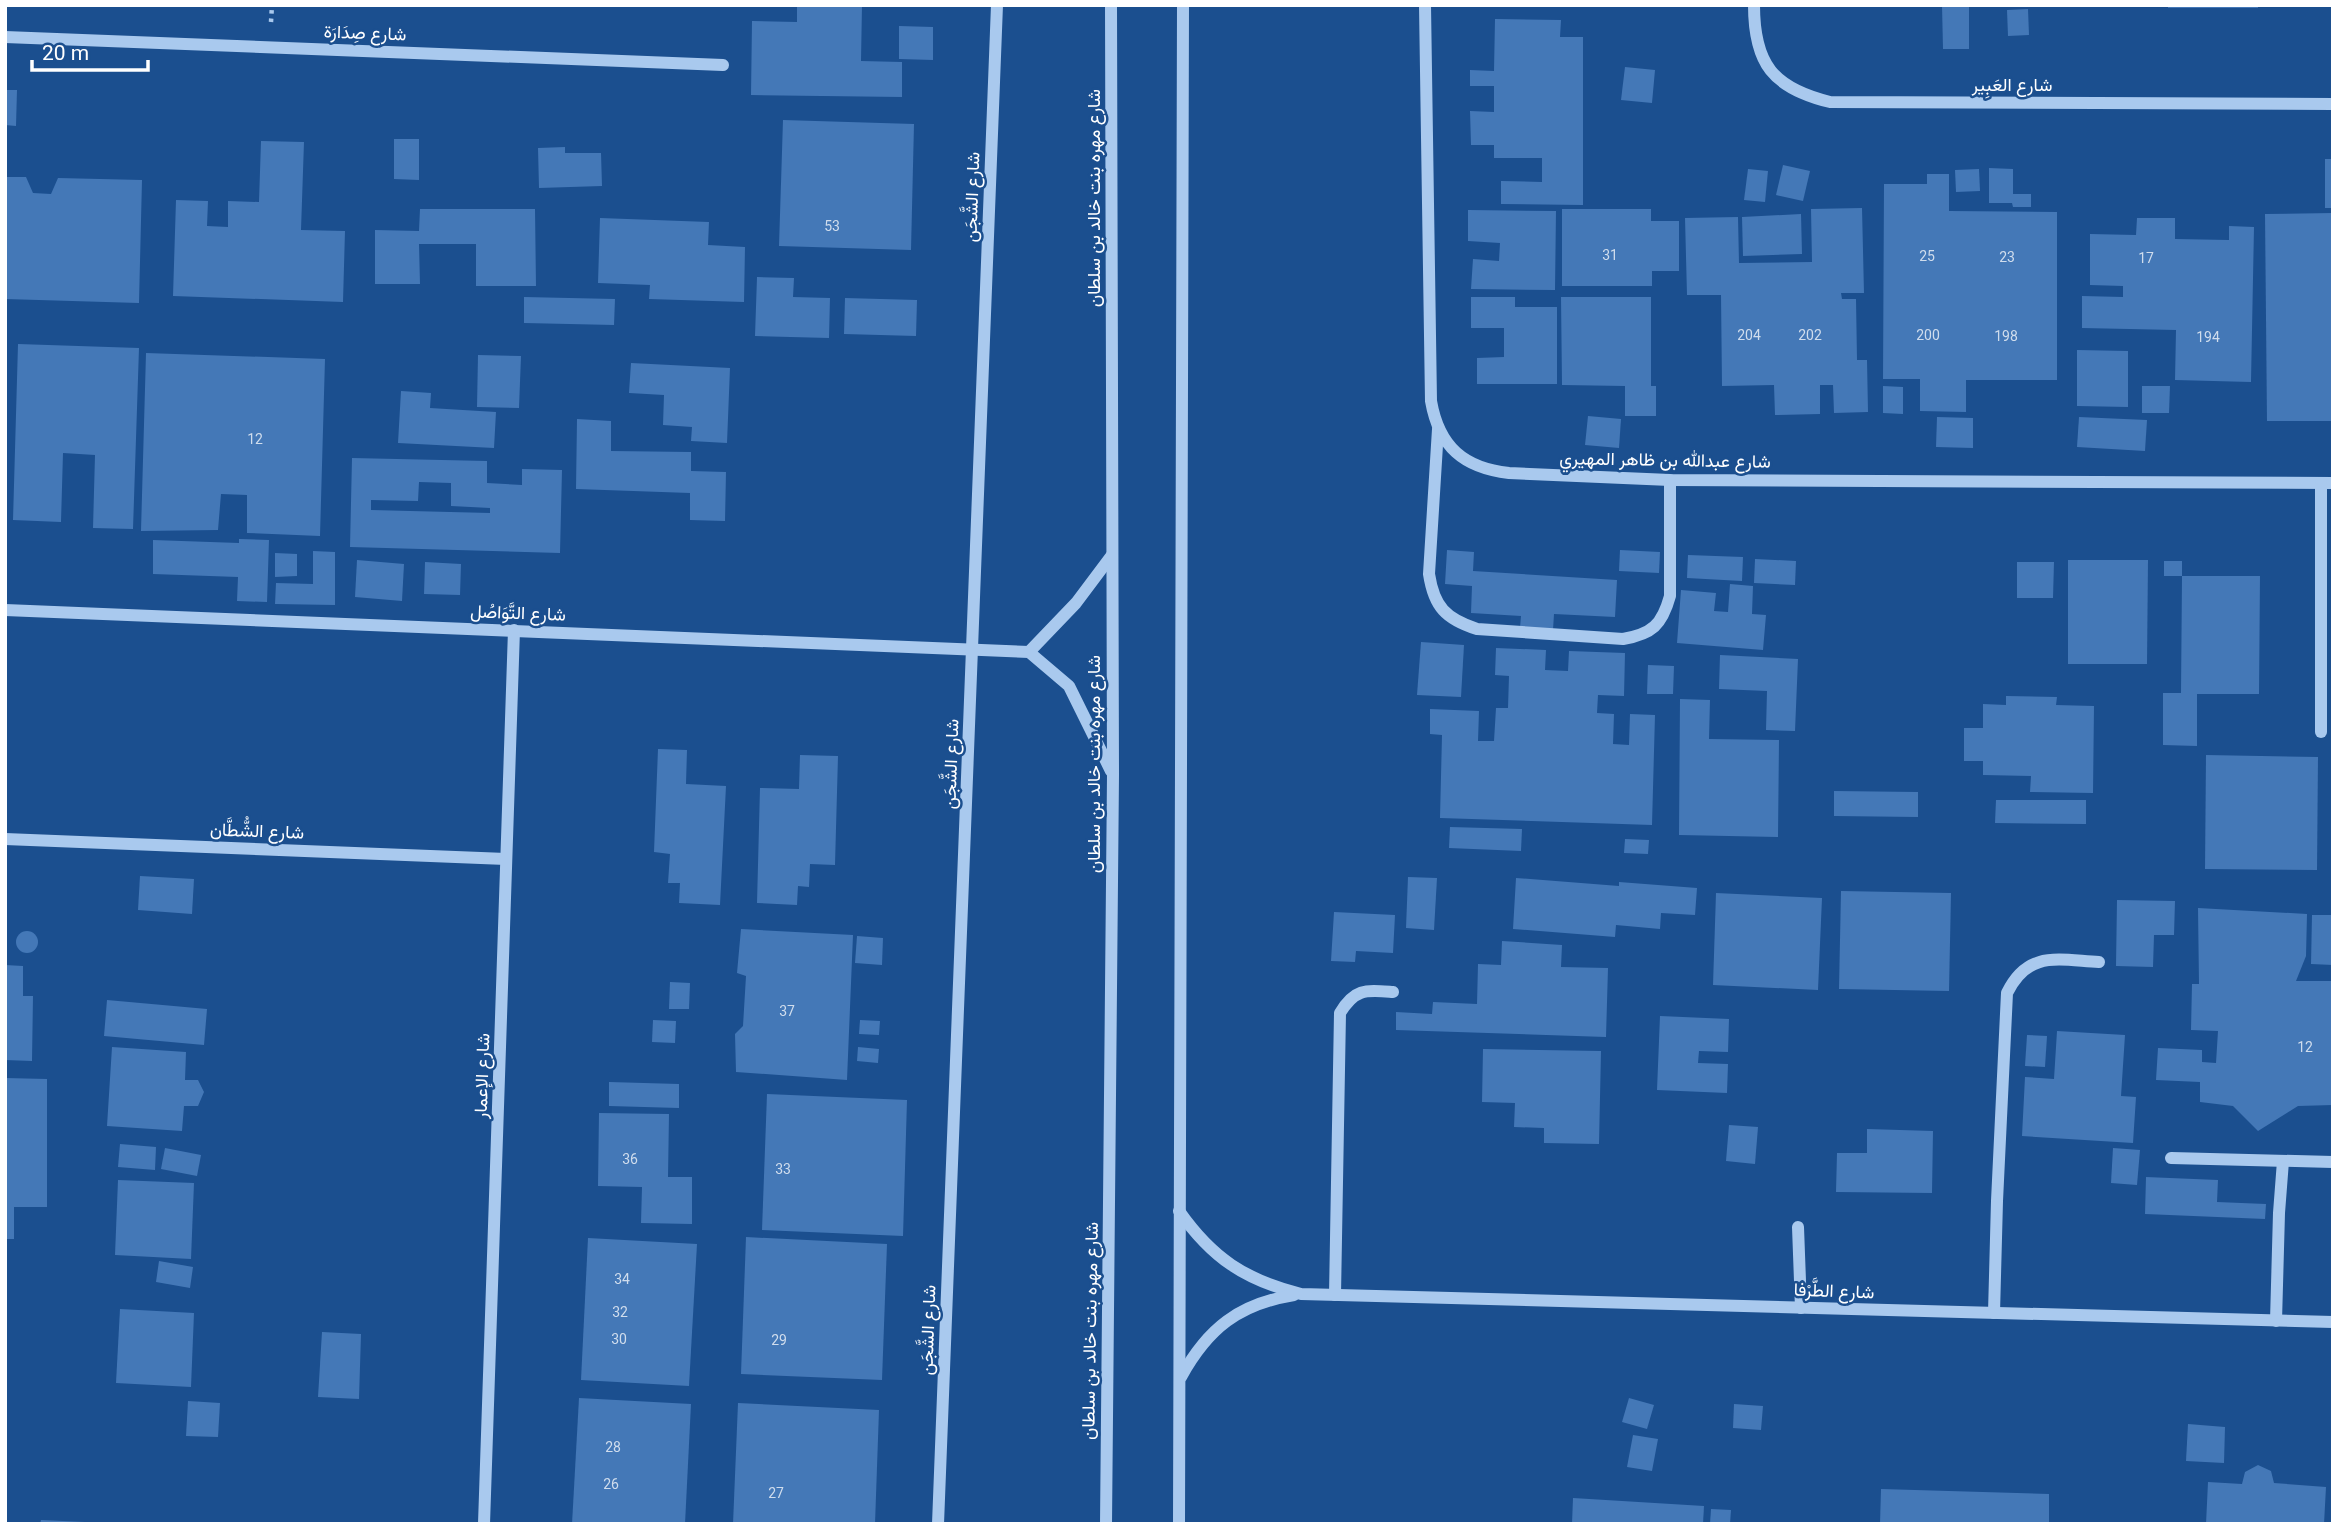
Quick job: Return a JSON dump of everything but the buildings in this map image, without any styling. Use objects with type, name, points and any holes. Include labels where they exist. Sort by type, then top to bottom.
[{"type":"street","name":"شارع الشَّجَن","points":[[938,1524],[997,5]]},
{"type":"street","name":"شارع مهره بنت خالد بن سلطان","points":[[1106,1524],[1112,775],[1111,5]]},
{"type":"street","points":[[1179,1524],[1183,5]]},
{"type":"street","name":"شارع عبدالله بن ظاهر المهيري","points":[[1425,5],[1431,401],[1438,428],[1455,452],[1471,464],[1489,471],[1670,480],[2327,483]]},
{"type":"street","name":"شارع العَبِير","points":[[1754,5],[1754,34],[1763,60],[1780,81],[1803,95],[1830,102],[2333,104]]},
{"type":"street","name":"شارع صِدَارَة","points":[[5,37],[723,65]]},
{"type":"street","points":[[1438,428],[1429,574],[1432,594],[1443,611],[1458,623],[1477,629],[1623,639],[1640,636],[1655,627],[1665,613],[1670,596],[1670,480]]},
{"type":"street","points":[[2321,732],[2327,483]]},
{"type":"street","points":[[1112,555],[1076,603],[1029,652],[1069,686],[1112,775]]},
{"type":"street","name":"شارع التَّوَاصُل","points":[[5,610],[1029,652]]},
{"type":"street","name":"شارع الإعمار","points":[[484,1524],[514,630]]},
{"type":"street","name":"شارع الشُّطَّان","points":[[5,839],[506,859]]},
{"type":"street","points":[[1994,1313],[1997,1187],[2007,993],[2015,976],[2031,965],[2048,960],[2099,962]]},
{"type":"street","points":[[1335,1295],[1340,1013],[1349,999],[1362,991],[1393,992]]},
{"type":"street","points":[[2171,1158],[2333,1162]]},
{"type":"street","points":[[2276,1321],[2283,1161]]},
{"type":"street","name":"شارع الطَّرْفا","points":[[1178,1211],[1196,1236],[1226,1263],[1271,1286],[1301,1294]]},
{"type":"street","points":[[1798,1227],[1801,1308]]},
{"type":"street","name":"شارع الطَّرْفا","points":[[1180,1379],[1195,1352],[1209,1336],[1241,1310],[1270,1298],[1301,1294],[2333,1322]]}]
